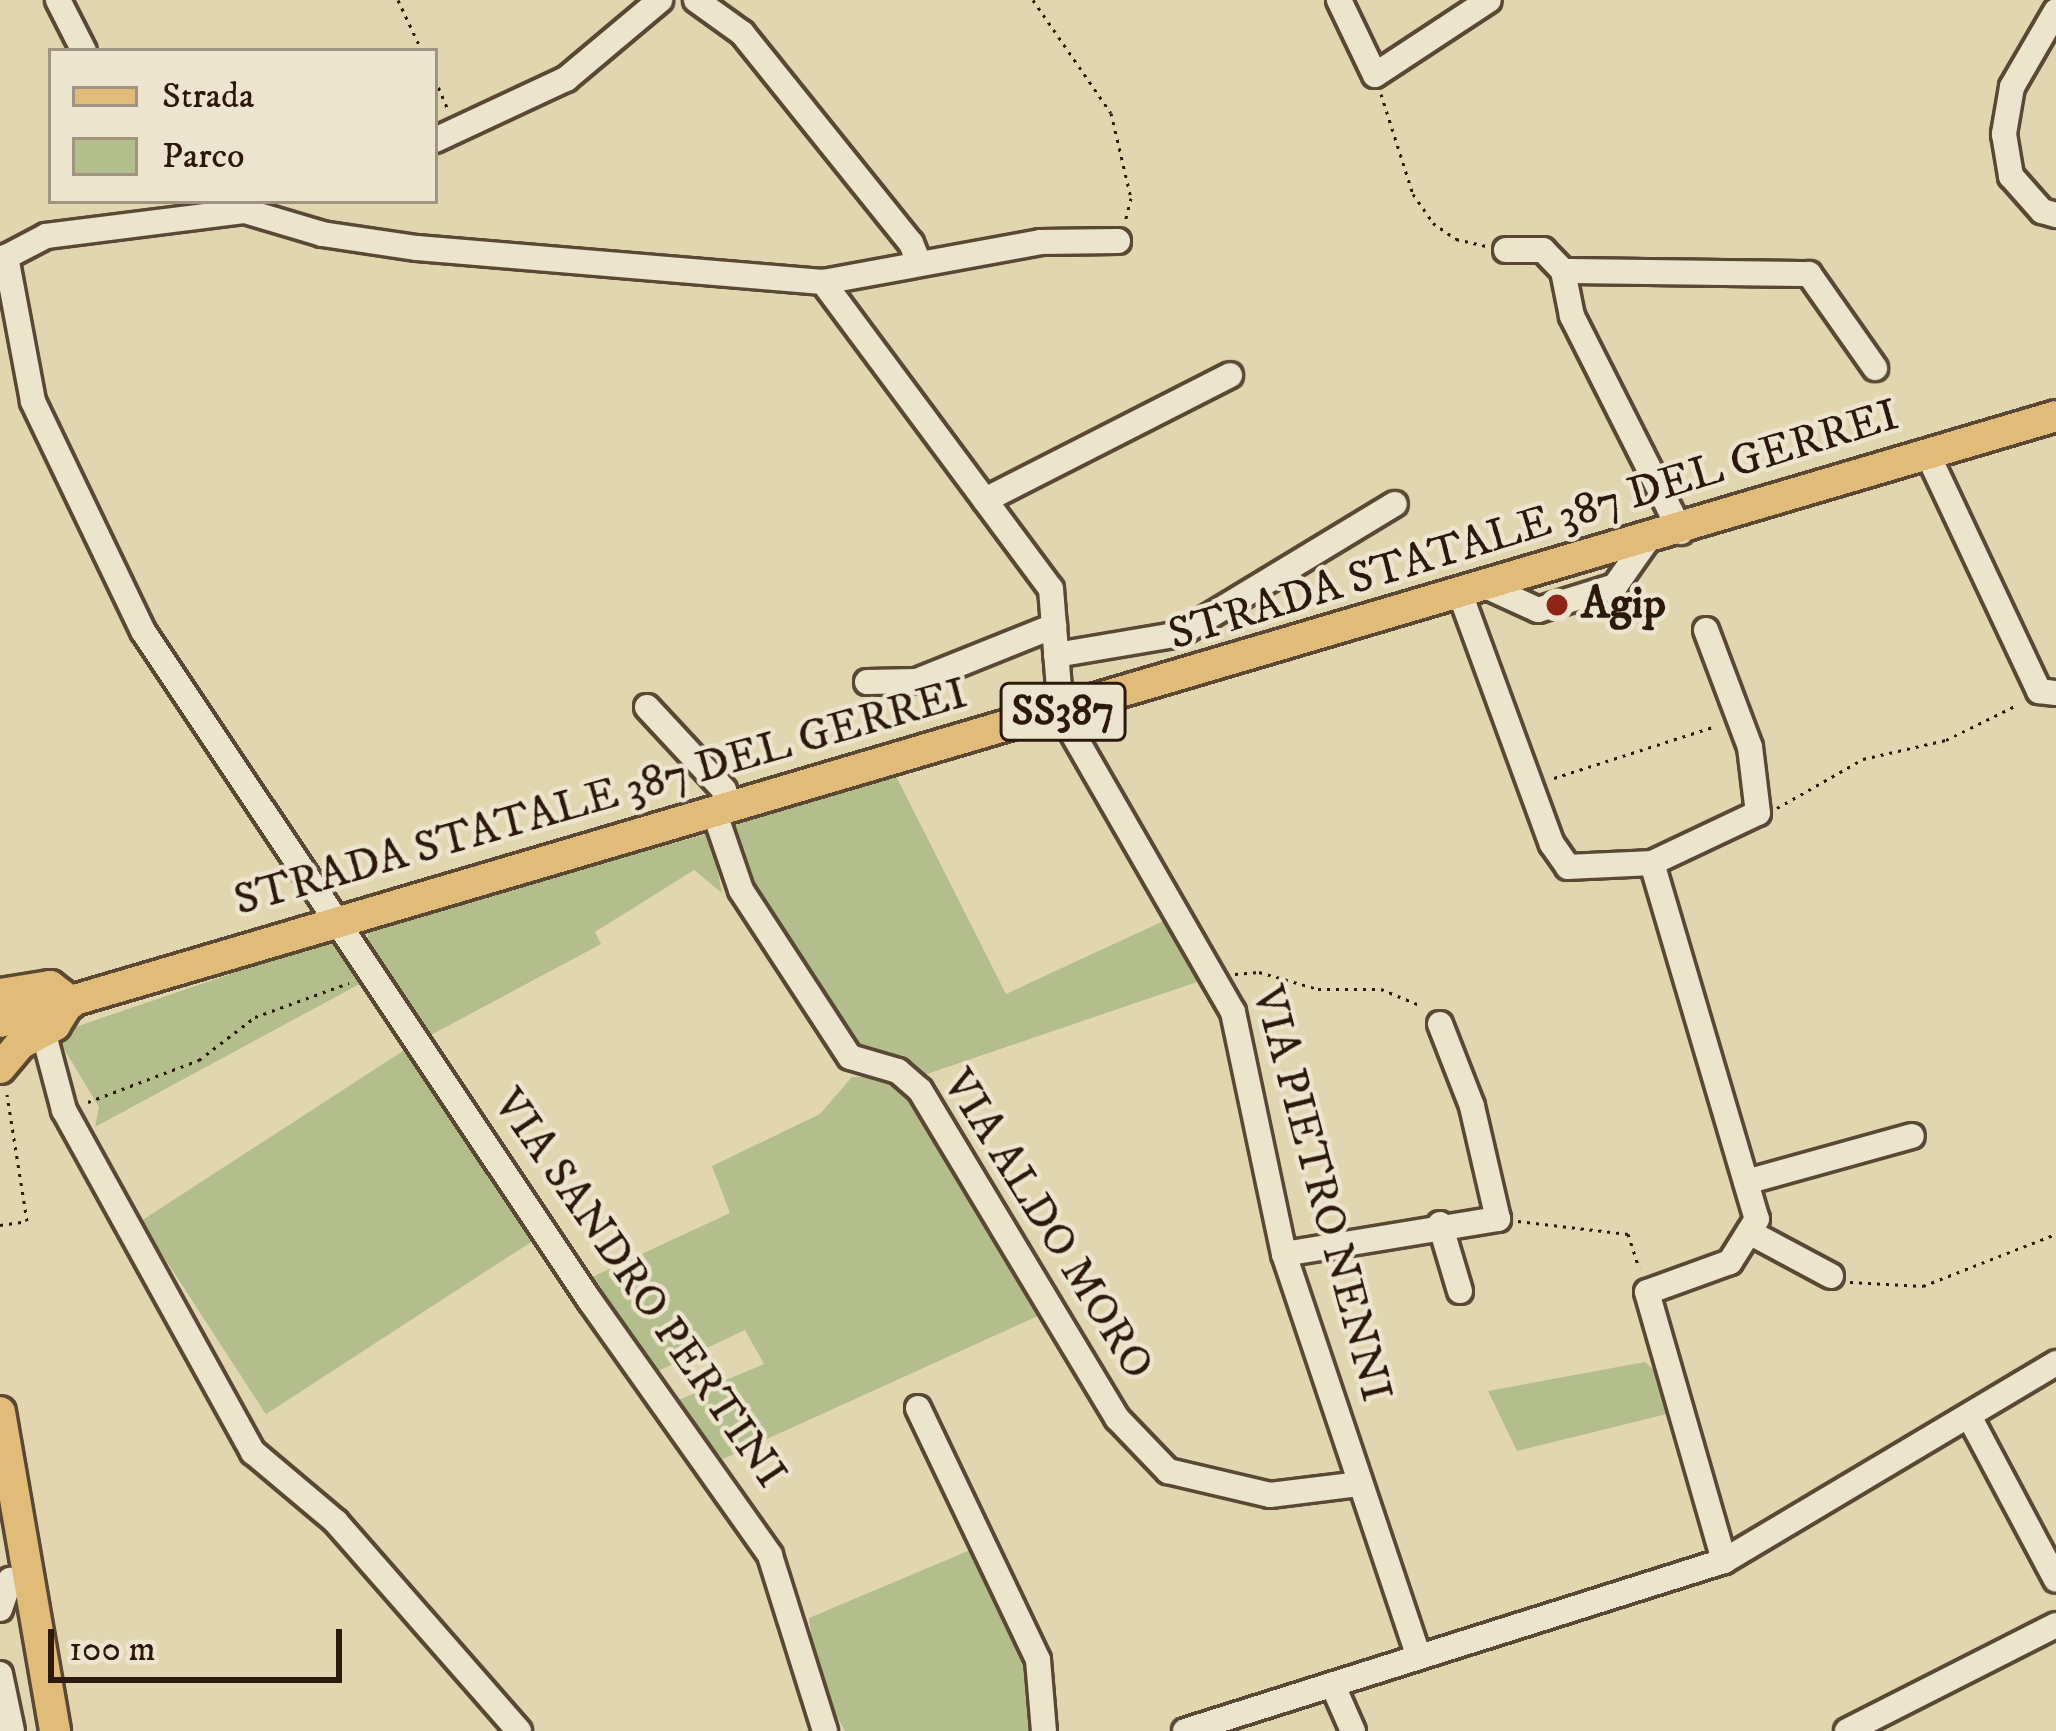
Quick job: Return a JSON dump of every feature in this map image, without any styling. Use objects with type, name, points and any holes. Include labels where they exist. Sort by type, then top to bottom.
[{"type":"highway","points":[[0,994],[49,987],[69,1003]]},
{"type":"main road","name":"STRADA STATALE 387 DEL GERREI","points":[[0,1022],[336,918],[722,811],[1681,532],[2056,416]]},
{"type":"main road","points":[[2,1075],[69,1003]]},
{"type":"main road","points":[[0,1412],[55,1731]]},
{"type":"main road","points":[[0,1520],[5,1595],[35,1731]]},
{"type":"street","points":[[58,0],[82,48]]},
{"type":"street","points":[[442,137],[566,79],[660,0]]},
{"type":"street","points":[[696,0],[742,33],[911,243],[919,263]]},
{"type":"street","points":[[1339,0],[1375,75],[1489,0]]},
{"type":"street","points":[[2056,11],[2012,87],[2004,134],[2011,176],[2042,211],[2056,215]]},
{"type":"street","points":[[245,211],[264,204]]},
{"type":"street","points":[[159,209],[245,211],[322,235],[417,248],[824,282],[1040,242],[1118,241]]},
{"type":"street","name":"VIA SANDRO PERTINI","points":[[159,209],[46,236],[5,257],[32,401],[143,631],[770,1555],[825,1731]]},
{"type":"street","points":[[1506,250],[1543,250],[1563,271],[1572,316],[1681,532]]},
{"type":"street","points":[[1563,271],[1809,274],[1875,368]]},
{"type":"street","points":[[824,282],[1052,589],[1061,713]]},
{"type":"street","points":[[985,500],[1230,375]]},
{"type":"street","points":[[1928,455],[2048,692]]},
{"type":"street","points":[[1056,655],[1180,634],[1395,504]]},
{"type":"street","points":[[1475,592],[1529,784],[1568,868],[1652,863],[1758,813],[1739,714],[1706,630]]},
{"type":"street","points":[[867,682],[917,681],[1054,626]]},
{"type":"street","name":"VIA ALDO MORO","points":[[647,707],[724,790],[722,811],[741,890],[850,1057],[898,1071],[920,1090],[1129,1431],[1168,1471],[1270,1495],[1360,1484]]},
{"type":"street","name":"VIA PIETRO NENNI","points":[[1061,713],[1233,1012],[1284,1254],[1419,1657]]},
{"type":"street","points":[[1652,863],[1757,1219],[1730,1262],[1647,1292],[1724,1561]]},
{"type":"street","points":[[1284,1254],[1498,1219],[1472,1106],[1440,1024]]},
{"type":"street","points":[[44,1031],[64,1110],[253,1452],[335,1522],[519,1731]]},
{"type":"street","points":[[1746,1182],[1912,1136]]},
{"type":"street","points":[[1440,1225],[1460,1291]]},
{"type":"street","points":[[1749,1232],[1831,1276]]},
{"type":"street","points":[[1184,1731],[1334,1688],[1724,1561],[2056,1363]]},
{"type":"street","points":[[918,1408],[1030,1640],[1044,1731]]},
{"type":"street","points":[[1970,1418],[2056,1580]]},
{"type":"street","points":[[1847,1731],[2056,1625]]},
{"type":"street","points":[[0,1674],[12,1731]]},
{"type":"street","points":[[1334,1688],[1354,1731]]},
{"type":"path","points":[[398,0],[421,48]]},
{"type":"path","points":[[1033,0],[1111,113],[1131,198],[1118,241]]},
{"type":"path","points":[[1375,75],[1413,194],[1433,223],[1456,239],[1506,250]]},
{"type":"path","points":[[438,104],[442,137]]},
{"type":"path","points":[[1758,813],[1863,759],[1946,740],[2048,692]]},
{"type":"path","points":[[1529,784],[1739,714]]},
{"type":"path","points":[[64,1110],[199,1060],[255,1017],[370,970]]},
{"type":"path","points":[[1217,978],[1259,972],[1318,989],[1405,993],[1440,1024]]},
{"type":"path","points":[[0,1225],[27,1221],[2,1075]]},
{"type":"path","points":[[1498,1219],[1628,1234],[1647,1292]]},
{"type":"path","points":[[1831,1276],[1868,1288],[1923,1286],[2056,1234]]},
{"type":"green space","points":[[895,774],[1006,994],[1170,918],[1206,979],[918,1077],[906,1062],[860,1048],[758,894],[729,821]]},
{"type":"green space","points":[[710,833],[722,893],[694,870],[595,932],[601,944],[429,1036],[367,941],[369,929]]},
{"type":"green space","points":[[327,941],[342,941],[367,980],[95,1127],[99,1107],[55,1034]]},
{"type":"green space","points":[[409,1047],[534,1240],[266,1414],[141,1221]]},
{"type":"green space","points":[[852,1077],[886,1077],[903,1087],[1040,1315],[723,1459],[674,1402],[764,1364],[745,1330],[656,1372],[590,1278],[730,1213],[712,1166],[820,1114]]},
{"type":"green space","points":[[1645,1362],[1661,1376],[1675,1412],[1517,1451],[1488,1391]]},
{"type":"green space","points":[[975,1548],[1027,1660],[1037,1707],[1030,1731],[845,1731],[818,1682],[809,1618]]},
{"type":"place","name":"Agip","points":[[1557,605]]}]
